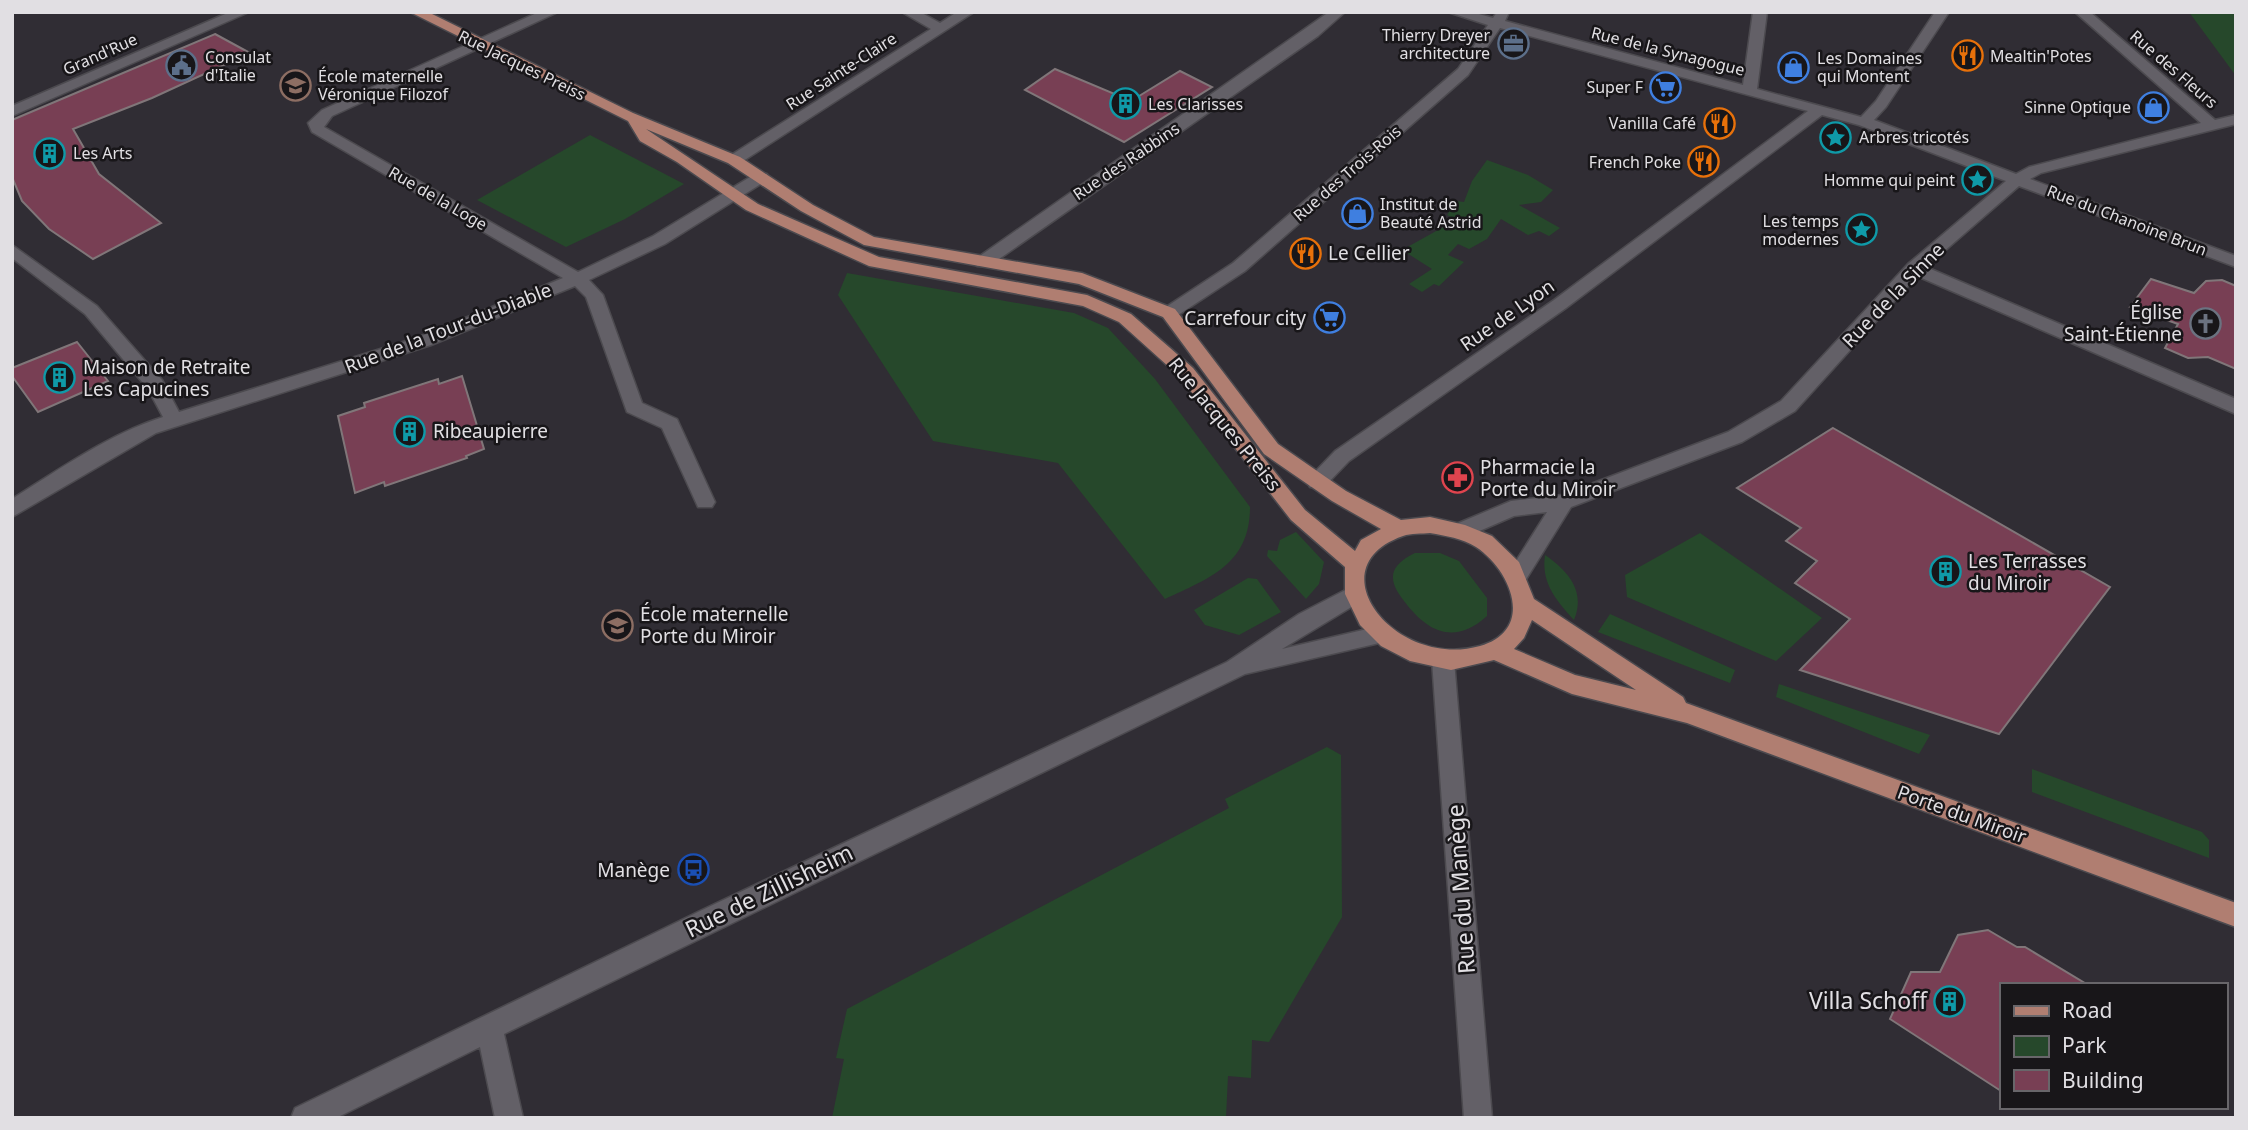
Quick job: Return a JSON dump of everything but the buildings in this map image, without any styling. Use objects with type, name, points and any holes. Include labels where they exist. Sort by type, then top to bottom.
[{"type":"main road","name":"Rue Jacques Preiss","points":[[417,12],[628,116],[734,160],[807,208],[870,241],[1082,279],[1169,313],[1271,449],[1317,482],[1398,529]]},
{"type":"main road","name":"Rue Jacques Preiss","points":[[628,116],[645,138],[684,159],[752,206],[876,262],[1087,301],[1125,318],[1186,372],[1298,515],[1357,565]]},
{"type":"main road","name":"Rue Jacques Preiss","points":[[684,159],[708,166],[734,160]]},
{"type":"main road","name":"Rue Jacques Preiss","points":[[876,262],[915,262],[972,270],[983,262]]},
{"type":"main road","points":[[1430,525],[1461,531],[1485,542],[1504,556],[1518,575],[1525,604],[1522,622],[1511,638],[1495,651],[1476,658],[1443,660],[1402,649],[1380,635],[1364,616],[1355,594],[1357,565],[1372,543],[1398,529],[1430,525]]},
{"type":"main road","name":"Porte du Miroir","points":[[1525,604],[1688,713]]},
{"type":"main road","name":"Porte du Miroir","points":[[1495,651],[1572,684],[1688,713],[2236,915]]},
{"type":"street","name":"Grand'Rue","points":[[12,112],[242,12]]},
{"type":"street","points":[[480,43],[551,12]]},
{"type":"street","points":[[909,12],[940,28]]},
{"type":"street","name":"Rue Sainte-Claire","points":[[734,160],[967,12]]},
{"type":"street","name":"Rue des Rabbins","points":[[983,262],[1313,33],[1338,12]]},
{"type":"street","name":"Rue de la Synagogue","points":[[1455,12],[1501,18],[1696,79],[1750,90],[1864,122]]},
{"type":"street","points":[[1750,90],[1760,12]]},
{"type":"street","points":[[1864,122],[1881,104],[1942,12]]},
{"type":"street","name":"Rue des Fleurs","points":[[2082,12],[2211,124]]},
{"type":"street","name":"Rue des Trois-Rois","points":[[1169,313],[1239,267],[1456,78],[1501,18]]},
{"type":"street","name":"Rue de la Loge","points":[[480,43],[327,113],[316,123],[317,129],[577,279]]},
{"type":"street","name":"Rue de Lyon","points":[[1317,482],[1342,456],[1560,304],[1819,110]]},
{"type":"street","name":"Rue de la Sinne","points":[[1461,531],[1511,509],[1564,502],[1735,437],[1788,406],[1914,268],[2019,178],[2058,163],[2236,119]]},
{"type":"street","name":"Rue du Chanoine Brun","points":[[1864,122],[2019,178],[2236,262]]},
{"type":"street","name":"Rue de la Tour-du-Diable","points":[[12,509],[125,439],[174,419],[425,341],[577,279],[659,240],[761,177]]},
{"type":"street","points":[[12,250],[90,310],[155,385],[174,419]]},
{"type":"street","points":[[1914,268],[2236,407]]},
{"type":"street","name":"Rue de la Tour-du-Diable","points":[[577,279],[594,295],[634,407],[670,424],[705,502]]},
{"type":"street","points":[[1518,575],[1564,502]]},
{"type":"street","name":"Rue de Zillisheim","points":[[304,1118],[1236,668],[1307,620],[1355,594]]},
{"type":"street","name":"Rue de Zillisheim","points":[[1236,668],[1380,635]]},
{"type":"street","name":"Rue du Manège","points":[[1443,660],[1478,1118]]},
{"type":"street","points":[[489,1027],[509,1118]]},
{"type":"green space","points":[[2189,12],[2236,12],[2236,76]]},
{"type":"green space","points":[[590,135],[684,184],[625,219],[566,247],[477,200]]},
{"type":"green space","points":[[1487,160],[1528,175],[1553,190],[1541,202],[1519,205],[1560,228],[1549,236],[1539,231],[1528,235],[1501,219],[1487,239],[1469,249],[1458,244],[1448,255],[1464,262],[1439,286],[1434,284],[1422,292],[1409,284],[1432,269],[1402,250],[1456,220],[1447,215],[1456,201],[1464,202],[1472,181]]},
{"type":"green space","points":[[847,273],[1074,313],[1108,328],[1155,379],[1250,507],[1248,526],[1235,556],[1212,576],[1165,599],[1058,463],[933,441],[838,295]]},
{"type":"green space","points":[[1296,532],[1324,562],[1319,584],[1306,599],[1267,556],[1268,550],[1277,551],[1280,540]]},
{"type":"green space","points":[[1700,533],[1822,618],[1776,661],[1627,597],[1625,575]]},
{"type":"green space","points":[[1415,553],[1440,553],[1459,561],[1487,598],[1487,616],[1475,625],[1453,632],[1442,631],[1423,621],[1402,598],[1393,579],[1398,565]]},
{"type":"green space","points":[[1545,555],[1561,568],[1573,583],[1578,600],[1574,620],[1551,590],[1545,574]]},
{"type":"green space","points":[[1248,578],[1257,579],[1281,612],[1239,635],[1205,625],[1194,610]]},
{"type":"green space","points":[[1610,614],[1735,670],[1730,683],[1598,632]]},
{"type":"green space","points":[[1779,684],[1930,735],[1919,754],[1776,697]]},
{"type":"green space","points":[[1327,747],[1341,755],[1342,917],[1269,1042],[1252,1040],[1251,1078],[1228,1076],[1226,1117],[1234,1118],[832,1118],[844,1059],[836,1058],[847,1009],[1229,808],[1225,799]]},
{"type":"green space","points":[[2032,769],[2202,832],[2209,840],[2209,858],[2032,792]]},
{"type":"place","name":"Thierry Dreyer architecture","points":[[1513,44]]},
{"type":"place","name":"Mealtin'Potes","points":[[1967,56]]},
{"type":"place","name":"Consulat d'Italie","points":[[182,66]]},
{"type":"place","name":"Les Domaines qui Montent","points":[[1794,67]]},
{"type":"place","name":"École maternelle Véronique Filozof","points":[[295,85]]},
{"type":"place","name":"Super F","points":[[1666,87]]},
{"type":"place","name":"Les Clarisses","points":[[1125,104]]},
{"type":"place","name":"Sinne Optique","points":[[2154,107]]},
{"type":"place","name":"Vanilla Café","points":[[1719,123]]},
{"type":"place","name":"Arbres tricotés","points":[[1836,137]]},
{"type":"place","name":"Les Arts","points":[[50,153]]},
{"type":"place","name":"French Poke","points":[[1704,162]]},
{"type":"place","name":"Homme qui peint","points":[[1978,180]]},
{"type":"place","name":"Institut de Beauté Astrid","points":[[1357,213]]},
{"type":"place","name":"Les temps modernes","points":[[1862,230]]},
{"type":"place","name":"Le Cellier","points":[[1305,253]]},
{"type":"place","name":"Carrefour city","points":[[1329,318]]},
{"type":"place","name":"Église Saint-Étienne","points":[[2205,323]]},
{"type":"place","name":"Maison de Retraite Les Capucines","points":[[60,378]]},
{"type":"place","name":"Ribeaupierre","points":[[410,431]]},
{"type":"place","name":"Pharmacie la Porte du Miroir","points":[[1457,478]]},
{"type":"place","name":"Les Terrasses du Miroir","points":[[1945,572]]},
{"type":"place","name":"École maternelle Porte du Miroir","points":[[617,625]]},
{"type":"place","name":"Manège","points":[[693,870]]},
{"type":"place","name":"Villa Schoff","points":[[1950,1001]]}]
